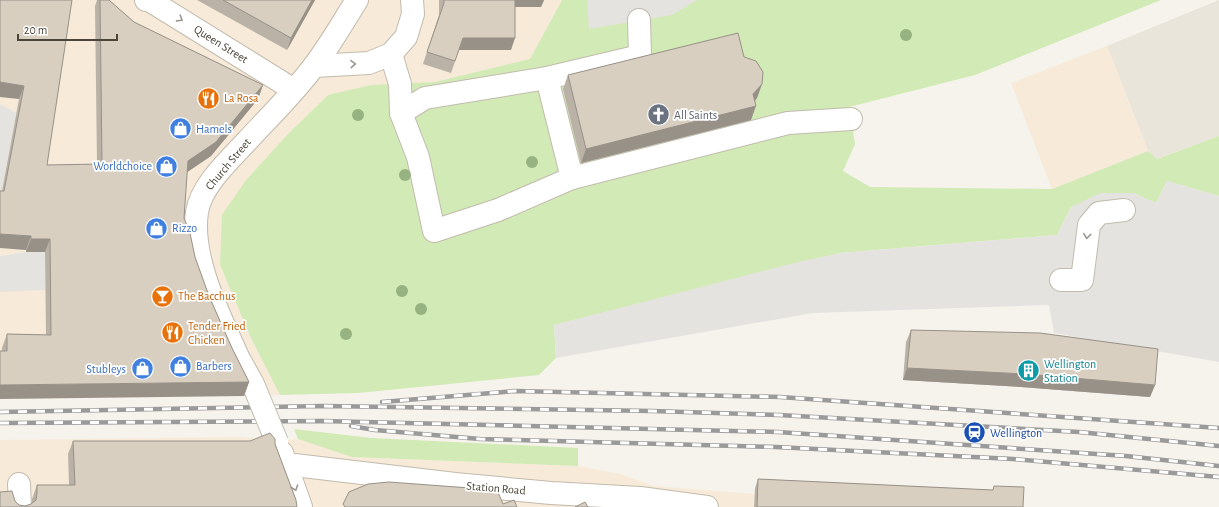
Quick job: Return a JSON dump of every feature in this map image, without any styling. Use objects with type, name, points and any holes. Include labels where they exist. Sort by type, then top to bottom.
[{"type":"street","name":"Queen Street","points":[[146,0],[149,0],[294,90]]},
{"type":"street","name":"Church Street","points":[[301,507],[286,464],[253,384],[238,357],[222,322],[204,273],[198,249],[196,226],[197,211],[204,190],[314,66],[357,0]]},
{"type":"street","points":[[314,66],[369,63],[390,54],[406,37],[413,14],[412,0]]},
{"type":"street","points":[[401,113],[425,98],[547,78],[640,56],[639,20]]},
{"type":"street","points":[[390,54],[400,84],[401,113],[418,157],[434,231],[498,210],[572,178],[788,123],[851,119]]},
{"type":"street","points":[[547,78],[572,178]]},
{"type":"street","points":[[1071,280],[1088,225],[1099,213],[1124,210]]},
{"type":"street","name":"Station Road","points":[[286,464],[455,484],[551,493],[640,498],[707,507]]},
{"type":"street","points":[[19,484],[20,507]]},
{"type":"shaded area","points":[[0,0],[562,0],[530,59],[435,82],[400,84],[328,95],[287,135],[246,180],[220,265],[251,338],[280,395],[0,399]]},
{"type":"shaded area","points":[[587,0],[697,0],[672,15],[589,29]]},
{"type":"shaded area","points":[[1219,0],[1219,136],[1156,159],[1148,151],[1107,46]]},
{"type":"shaded area","points":[[1107,46],[1148,151],[1052,189],[1011,83]]},
{"type":"shaded area","points":[[0,104],[16,113],[0,201]]},
{"type":"shaded area","points":[[1167,181],[1219,196],[1219,362],[1054,333],[1049,305],[813,313],[556,358],[554,325],[798,262],[840,253],[1057,235],[1071,207],[1100,193],[1133,193],[1156,203]]},
{"type":"shaded area","points":[[26,252],[45,252],[45,290],[0,292],[0,256]]},
{"type":"shaded area","points":[[242,437],[274,441],[298,439],[352,457],[578,466],[621,474],[653,486],[755,494],[754,507],[0,507],[0,440]]},
{"type":"green space","points":[[562,0],[1161,0],[975,75],[849,107],[855,144],[843,171],[870,187],[1052,189],[1148,151],[1157,159],[1219,136],[1219,196],[1167,181],[1156,203],[1133,193],[1071,207],[1057,235],[840,253],[554,325],[556,358],[539,375],[358,393],[280,395],[251,338],[220,265],[222,215],[246,180],[287,135],[328,95],[371,85],[435,82],[530,59]]},
{"type":"green space","points":[[294,429],[371,438],[578,448],[578,466],[352,457],[298,439]]},
{"type":"building","points":[[0,0],[72,0],[47,165],[102,164],[100,0],[109,0],[134,22],[263,85],[216,142],[188,161],[184,218],[190,233],[195,257],[209,296],[249,382],[0,385],[0,351],[7,351],[7,334],[51,335],[50,239],[31,239],[31,236],[0,234],[0,191],[4,191],[24,86],[0,82]]},
{"type":"building","points":[[223,0],[312,0],[291,38]]},
{"type":"building","points":[[444,0],[515,0],[515,38],[463,38],[455,61],[427,52]]},
{"type":"building","name":"All Saints","points":[[738,33],[744,57],[756,61],[763,72],[762,84],[753,94],[756,106],[586,149],[568,75]]},
{"type":"building","name":"Wellington Station","points":[[911,330],[1040,333],[1158,349],[1155,385],[1025,374],[907,368]]},
{"type":"building","points":[[270,433],[275,439],[275,444],[296,500],[297,507],[0,507],[0,492],[12,491],[15,501],[19,505],[25,506],[36,500],[37,485],[75,485],[73,441],[250,441]]},
{"type":"building","points":[[758,479],[993,490],[994,486],[1024,487],[1023,507],[757,507]]},
{"type":"building","points":[[389,482],[497,490],[503,504],[514,500],[517,507],[345,507],[343,504],[349,492],[368,484]]},
{"type":"building","points":[[585,502],[588,507],[575,507]]},
{"type":"railway","points":[[382,402],[515,391],[780,397],[1219,428]]},
{"type":"railway","points":[[0,412],[324,406],[652,411],[779,415],[1079,432],[1219,446]]},
{"type":"railway","points":[[0,423],[322,421],[778,432],[1126,456],[1219,466]]},
{"type":"railway","points":[[351,426],[375,430],[480,439],[776,447],[1013,459],[1219,477]]},
{"type":"place","name":"La Rosa","points":[[208,98]]},
{"type":"place","name":"All Saints","points":[[658,115]]},
{"type":"place","name":"Hamels","points":[[181,129]]},
{"type":"place","name":"Worldchoice","points":[[167,166]]},
{"type":"place","name":"Rizzo","points":[[157,228]]},
{"type":"place","name":"The Bacchus","points":[[163,296]]},
{"type":"place","name":"Tender Fried Chicken","points":[[173,333]]},
{"type":"place","name":"Barbers","points":[[180,366]]},
{"type":"place","name":"Stubleys","points":[[142,369]]},
{"type":"place","name":"Wellington Station","points":[[1028,371]]},
{"type":"place","name":"Wellington","points":[[975,433]]}]
